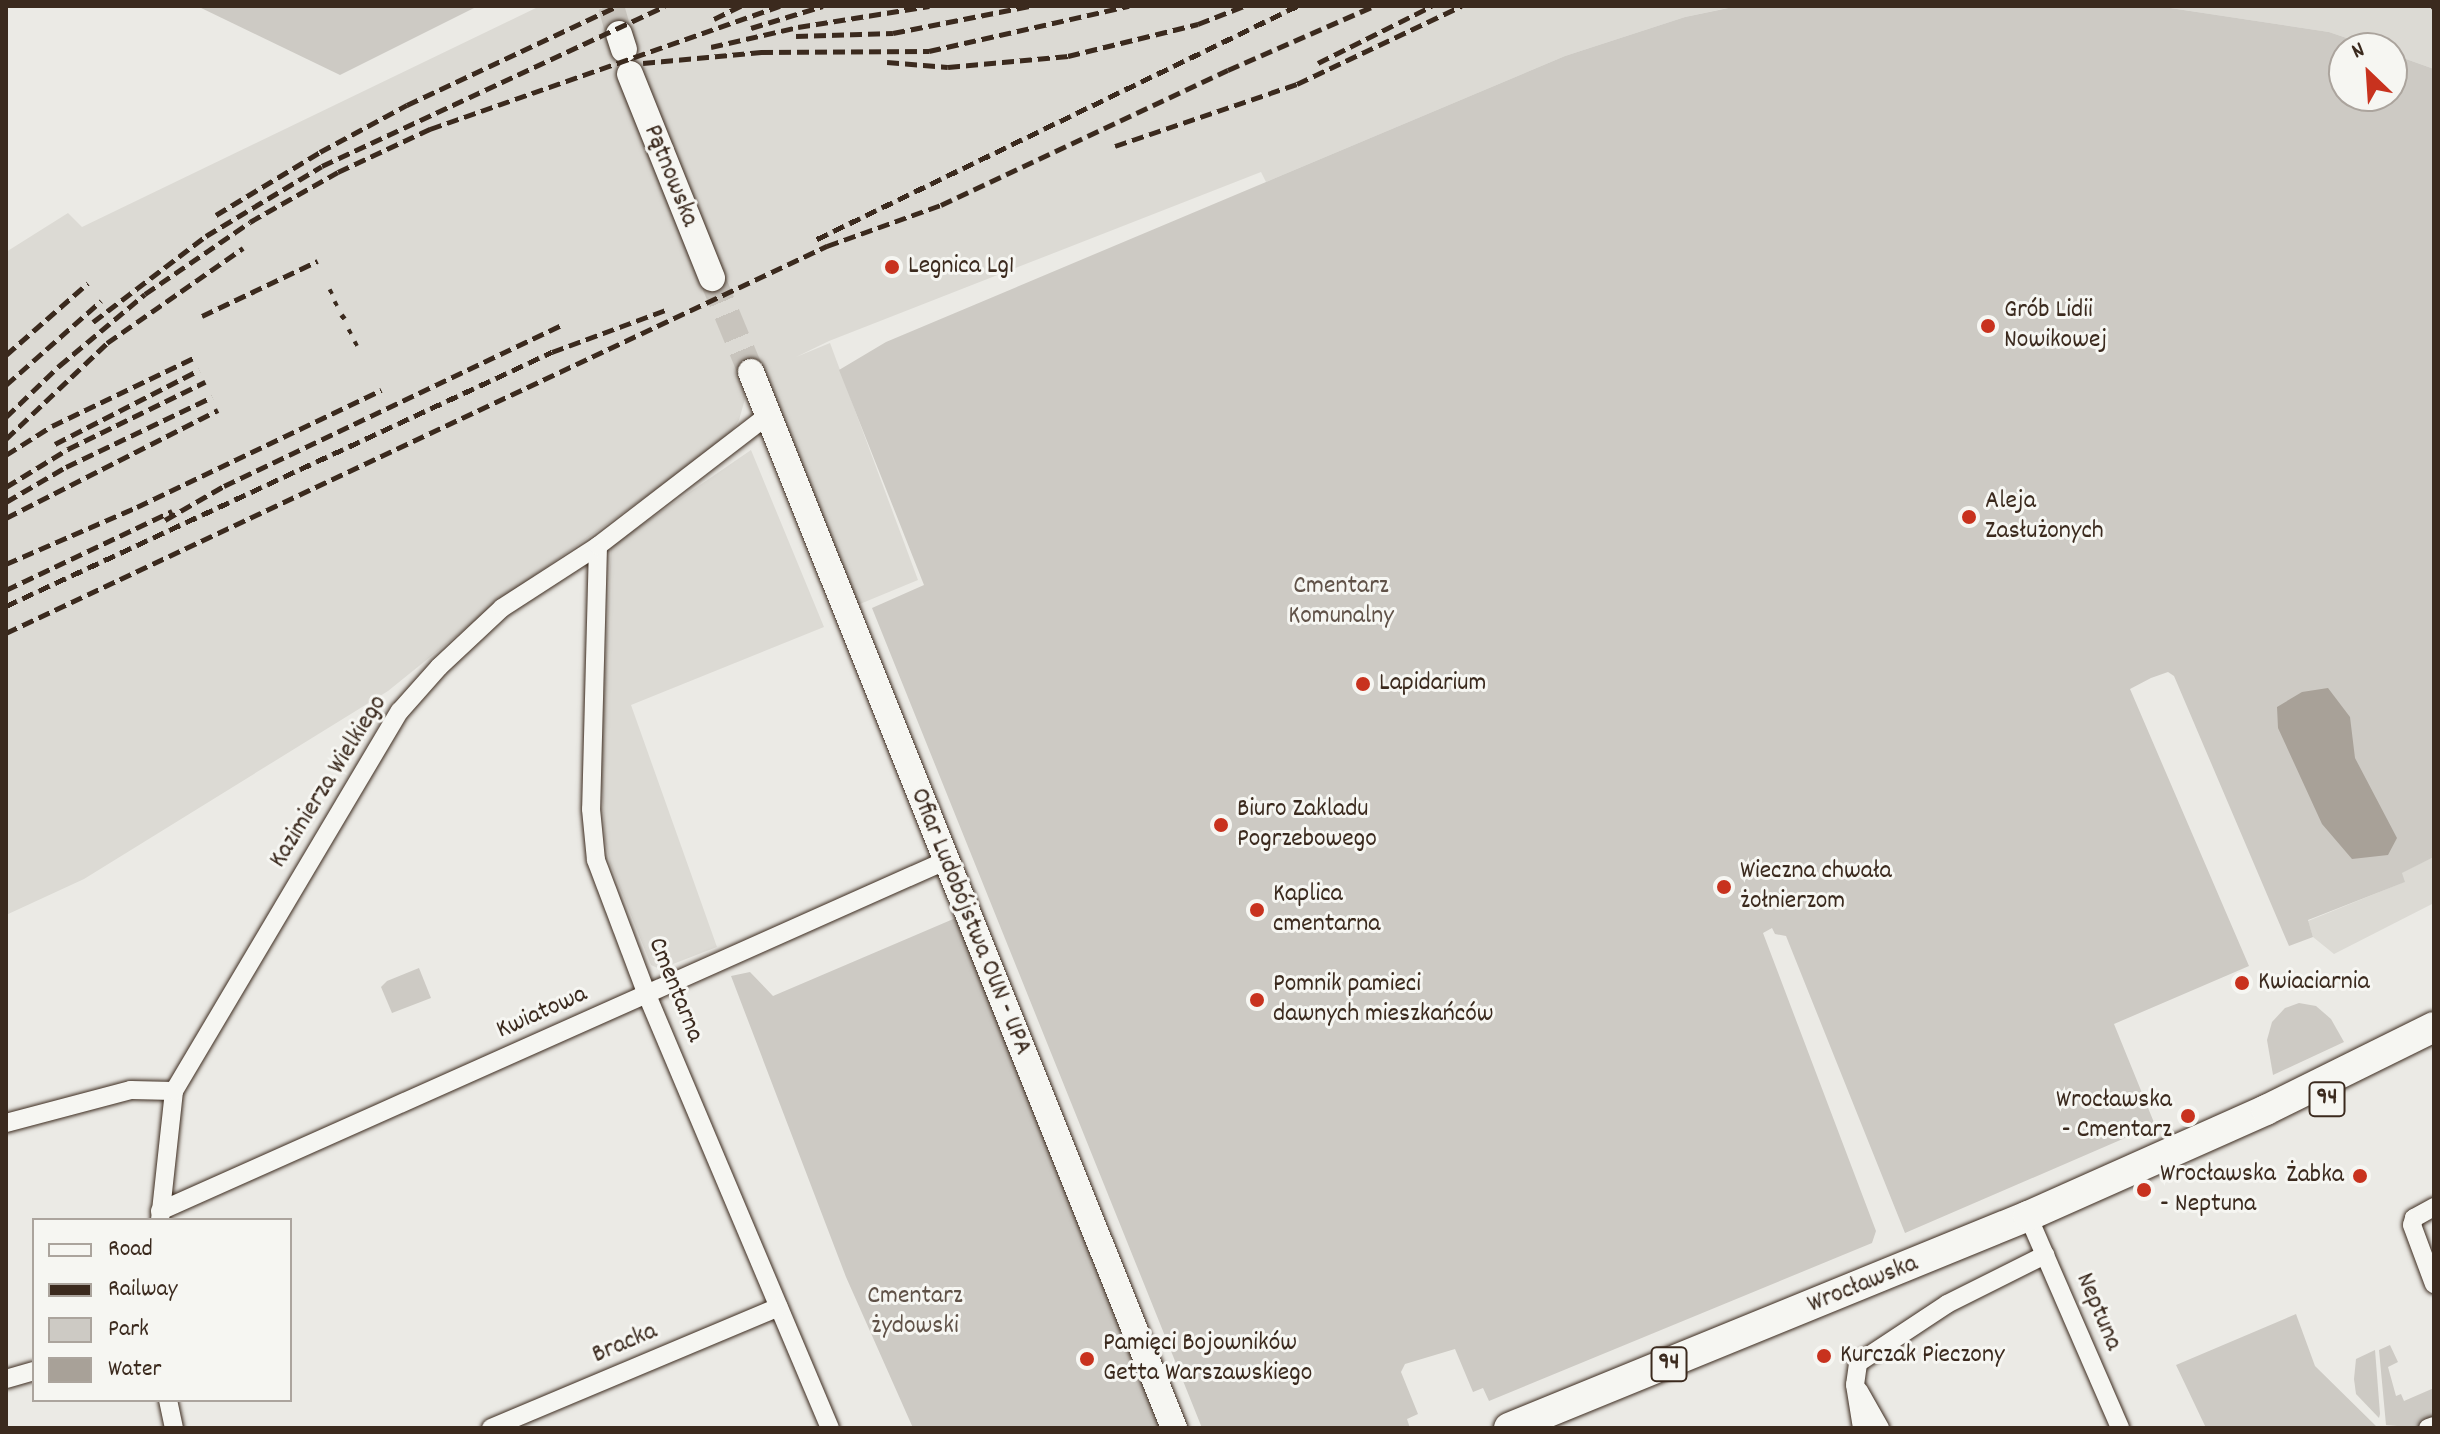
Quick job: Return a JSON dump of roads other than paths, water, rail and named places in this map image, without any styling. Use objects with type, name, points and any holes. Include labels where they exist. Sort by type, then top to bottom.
[{"type":"main road","name":"Wrocławska","points":[[1509,1428],[2028,1216],[2213,1134],[2434,1027]]},
{"type":"main road","name":"Wrocławska","points":[[2213,1134],[2279,1120],[2434,1049]]},
{"type":"street","name":"Pątnowska","points":[[624,53],[712,278]]},
{"type":"street","points":[[751,372],[768,415]]},
{"type":"street","name":"Kazimierza Wielkiego","points":[[160,1216],[174,1091],[400,711],[439,667],[502,608],[598,546],[768,415]]},
{"type":"street","name":"Ofiar Ludobójstwa OUN - UPA","points":[[768,415],[1174,1428]]},
{"type":"street","name":"Cmentarna","points":[[598,546],[591,841],[647,995],[830,1428]]},
{"type":"street","name":"Kwiatowa","points":[[160,1216],[945,861]]},
{"type":"street","points":[[6,1123],[131,1090],[174,1091]]},
{"type":"street","points":[[2434,1207],[2414,1218],[2412,1225],[2434,1284]]},
{"type":"street","name":"Neptuna","points":[[2028,1216],[2120,1428]]},
{"type":"street","points":[[1862,1428],[1855,1385],[1858,1363],[1947,1304],[2045,1255]]},
{"type":"street","name":"Bracka","points":[[491,1428],[779,1307]]},
{"type":"street","points":[[6,1379],[32,1372]]},
{"type":"street","points":[[1855,1385],[1880,1428]]},
{"type":"street","points":[[168,1402],[174,1428]]},
{"type":"street","points":[[2428,1428],[2434,1426]]},
{"type":"water","points":[[2328,688],[2350,717],[2355,758],[2397,838],[2388,855],[2352,859],[2322,824],[2278,728],[2277,707],[2302,692]]},
{"type":"tunnel","points":[[611,6],[619,34]]},
{"type":"tunnel","points":[[712,278],[751,372]]},
{"type":"railway","points":[[216,215],[320,152],[407,105],[617,6]]},
{"type":"railway","points":[[93,322],[206,236],[322,166],[665,6]]},
{"type":"railway","points":[[714,19],[741,6]]},
{"type":"railway","points":[[6,417],[59,366],[145,294],[250,222],[338,172],[430,129],[780,6]]},
{"type":"railway","points":[[751,28],[823,6]]},
{"type":"railway","points":[[711,47],[798,27],[929,6]]},
{"type":"railway","points":[[796,36],[893,33],[1029,6]]},
{"type":"railway","points":[[643,63],[761,52],[929,51],[1129,6]]},
{"type":"railway","points":[[887,62],[948,67],[1068,56],[1198,24],[1244,6]]},
{"type":"railway","points":[[817,239],[1297,6]]},
{"type":"railway","points":[[6,633],[827,246],[941,205],[1228,70],[1374,6]]},
{"type":"railway","points":[[1318,63],[1432,6]]},
{"type":"railway","points":[[1115,146],[1297,84],[1461,6]]},
{"type":"railway","points":[[6,439],[107,343],[243,248]]},
{"type":"railway","points":[[202,316],[318,261]]},
{"type":"railway","points":[[6,355],[88,283]]},
{"type":"railway","points":[[329,292],[333,290]]},
{"type":"railway","points":[[6,385],[101,301]]},
{"type":"railway","points":[[334,304],[338,302]]},
{"type":"railway","points":[[6,606],[552,352],[668,309]]},
{"type":"railway","points":[[341,318],[345,315]]},
{"type":"railway","points":[[165,520],[224,486],[562,325]]},
{"type":"railway","points":[[348,332],[352,330]]},
{"type":"railway","points":[[354,344],[358,342]]},
{"type":"railway","points":[[6,455],[52,426],[193,358]]},
{"type":"railway","points":[[55,444],[199,370]]},
{"type":"railway","points":[[6,487],[68,449],[205,382]]},
{"type":"railway","points":[[6,564],[137,507],[381,390]]},
{"type":"railway","points":[[6,502],[66,467],[212,397]]},
{"type":"railway","points":[[6,518],[218,410]]},
{"type":"railway","points":[[6,590],[172,511]]},
{"type":"place","name":"Legnica Lg1","points":[[892,267]]},
{"type":"place","name":"Grób Lidii Nowikowej","points":[[1988,326]]},
{"type":"place","name":"Aleja Zasłużonych","points":[[1969,517]]},
{"type":"place","name":"Lapidarium","points":[[1363,684]]},
{"type":"place","name":"Biuro Zakladu Pogrzebowego","points":[[1221,825]]},
{"type":"place","name":"Wieczna chwała żołnierzom","points":[[1724,887]]},
{"type":"place","name":"Kaplica cmentarna","points":[[1257,910]]},
{"type":"place","name":"Kwiaciarnia","points":[[2242,983]]},
{"type":"place","name":"Pomnik pamieci dawnych mieszkańców","points":[[1257,1000]]},
{"type":"place","name":"Wrocławska - Cmentarz","points":[[2188,1116]]},
{"type":"place","name":"Żabka","points":[[2360,1176]]},
{"type":"place","name":"Wrocławska - Neptuna","points":[[2144,1190]]},
{"type":"place","name":"Kurczak Pieczony","points":[[1824,1356]]},
{"type":"place","name":"Pamięci Bojowników Getta Warszawskiego","points":[[1087,1359]]},
{"type":"park label","name":"Cmentarz Komunalny","points":[[1341,602]]},
{"type":"park label","name":"Cmentarz żydowski","points":[[915,1312]]}]
